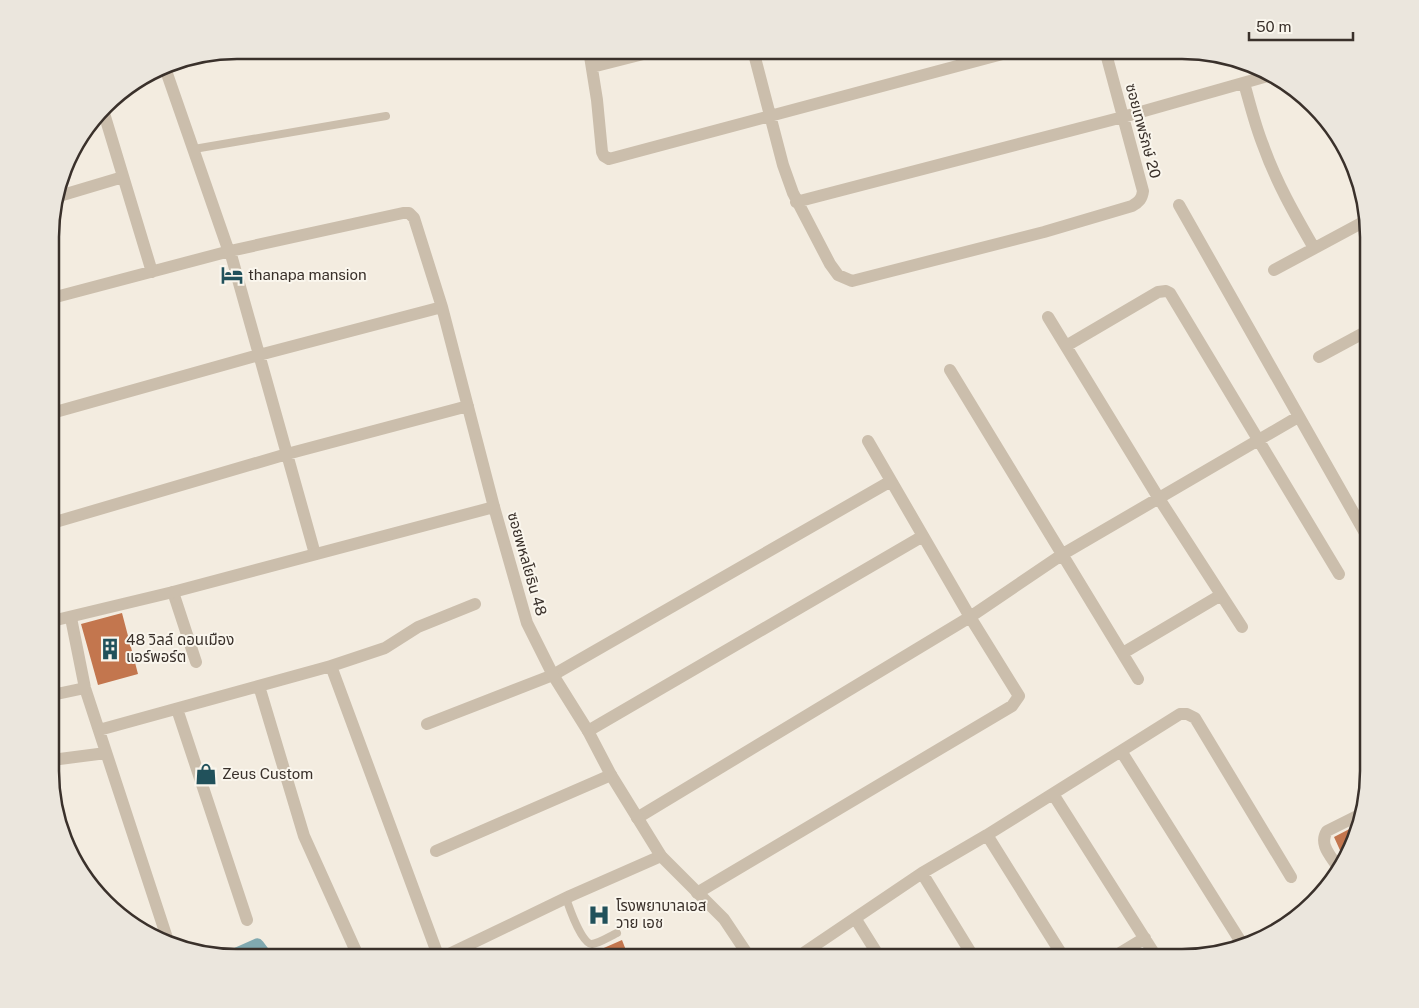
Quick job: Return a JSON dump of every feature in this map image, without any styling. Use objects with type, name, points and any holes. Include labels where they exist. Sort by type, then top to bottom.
[{"type":"street","points":[[591,59],[602,152],[609,159],[983,59]]},
{"type":"street","points":[[592,67],[624,59]]},
{"type":"street","points":[[755,59],[789,184],[796,202],[1123,117],[1262,78]]},
{"type":"street","name":"ซอยเทพรักษ์ 20","points":[[796,202],[830,264],[838,275],[852,281],[1044,232],[1132,206],[1139,202],[1143,191],[1107,59]]},
{"type":"street","points":[[167,73],[230,252],[315,554]]},
{"type":"street","points":[[1244,83],[1262,144],[1272,168],[1288,202],[1314,248]]},
{"type":"street","points":[[105,117],[152,272]]},
{"type":"street","points":[[64,195],[123,177]]},
{"type":"street","points":[[1179,205],[1360,524]]},
{"type":"street","points":[[59,296],[230,252],[409,213],[414,218],[442,308],[494,506]]},
{"type":"street","points":[[1274,270],[1360,224]]},
{"type":"street","points":[[1066,346],[1158,292],[1166,291],[1173,298],[1338,574]]},
{"type":"street","points":[[59,410],[442,308]]},
{"type":"street","points":[[1048,317],[1158,497],[1242,627]]},
{"type":"street","points":[[1319,357],[1360,335]]},
{"type":"street","points":[[950,370],[1138,679]]},
{"type":"street","points":[[59,521],[287,454],[468,406]]},
{"type":"street","points":[[637,818],[970,617],[1062,554],[1298,417]]},
{"type":"street","points":[[697,893],[1012,706],[1019,696],[970,617],[868,441]]},
{"type":"street","points":[[427,724],[553,675],[891,481]]},
{"type":"street","name":"ซอยพหลโยธิน 48","points":[[59,620],[174,592],[494,506],[527,623],[553,675],[588,731],[611,775],[660,856],[724,919],[744,949]]},
{"type":"street","points":[[588,731],[923,536]]},
{"type":"street","points":[[174,592],[196,662]]},
{"type":"street","points":[[1123,653],[1221,595]]},
{"type":"street","points":[[98,730],[331,666],[385,648],[418,626],[475,604]]},
{"type":"street","points":[[71,618],[85,688],[166,935]]},
{"type":"street","points":[[331,666],[437,949]]},
{"type":"street","points":[[259,686],[304,836],[355,949]]},
{"type":"street","points":[[59,693],[85,688]]},
{"type":"street","points":[[177,708],[247,920]]},
{"type":"street","points":[[809,949],[922,873],[987,835],[1180,714],[1192,715],[1291,878]]},
{"type":"street","points":[[1121,751],[1240,940]]},
{"type":"street","points":[[59,759],[106,753]]},
{"type":"street","points":[[436,851],[611,775]]},
{"type":"street","points":[[1053,794],[1152,949]]},
{"type":"street","points":[[1335,862],[1325,847],[1323,842],[1324,836],[1327,831],[1354,818]]},
{"type":"street","points":[[987,835],[1058,949]]},
{"type":"street","points":[[459,949],[660,856]]},
{"type":"street","points":[[922,873],[968,949]]},
{"type":"street","points":[[855,918],[874,949]]},
{"type":"street","points":[[1127,949],[1145,938]]},
{"type":"street","points":[[468,945],[470,949]]},
{"type":"lane","points":[[194,148],[386,116]]},
{"type":"lane","points":[[566,898],[582,937],[587,943],[591,944],[618,933]]},
{"type":"building","name":"48 วิลล์ ดอนเมือง แอร์พอร์ต","points":[[122,613],[138,674],[98,685],[81,624]]},
{"type":"building","points":[[1351,828],[1341,852],[1334,837]]},
{"type":"building","points":[[622,940],[626,949],[602,949]]},
{"type":"waterway","points":[[250,949],[257,946],[259,949]]},
{"type":"place","name":"thanapa mansion","points":[[232,275]]},
{"type":"place","name":"48 วิลล์ ดอนเมือง แอร์พอร์ต","points":[[110,649]]},
{"type":"place","name":"Zeus Custom","points":[[206,774]]},
{"type":"place","name":"โรงพยาบาลเอส วาย เอช","points":[[599,915]]}]
